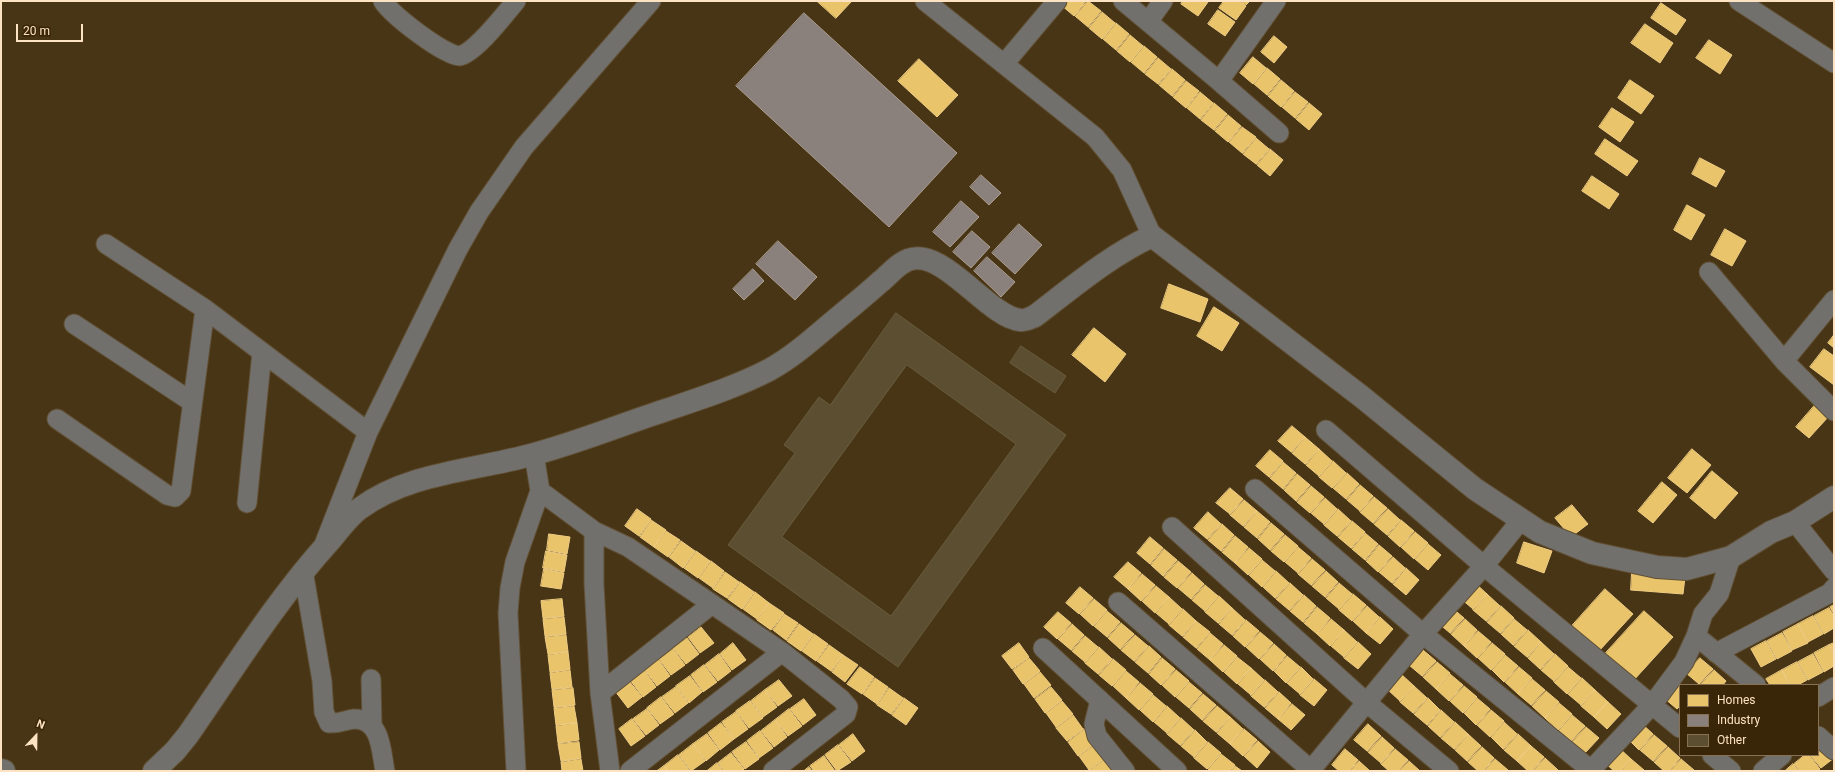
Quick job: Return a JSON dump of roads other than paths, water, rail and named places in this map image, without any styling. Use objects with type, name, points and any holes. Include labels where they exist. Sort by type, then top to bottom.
[{"type":"street","points":[[383,1],[395,15],[415,30],[456,56],[460,56],[470,50],[495,26],[516,1]]},
{"type":"street","points":[[321,550],[368,432],[454,256],[479,212],[524,147],[651,1]]},
{"type":"street","points":[[924,1],[1095,137],[1122,170],[1152,236],[1362,397],[1475,489],[1540,532],[1592,553],[1650,565],[1687,569],[1731,557],[1771,532],[1795,522],[1834,497]]},
{"type":"street","points":[[1004,64],[1057,1]]},
{"type":"street","points":[[1123,1],[1219,80],[1279,133]]},
{"type":"street","points":[[1148,22],[1163,1]]},
{"type":"street","points":[[1219,80],[1276,1]]},
{"type":"street","points":[[1739,1],[1834,63]]},
{"type":"street","points":[[159,769],[188,735],[303,570],[357,510],[391,490],[438,474],[493,465],[534,454],[717,393],[769,370],[791,357],[879,283],[893,269],[906,260],[914,258],[923,259],[949,271],[993,307],[1014,319],[1023,321],[1035,316],[1098,267],[1121,252],[1152,236]]},
{"type":"street","points":[[106,244],[205,309],[368,432]]},
{"type":"street","points":[[1709,272],[1784,361],[1834,411]]},
{"type":"street","points":[[1784,361],[1834,300]]},
{"type":"street","points":[[57,419],[167,495],[175,497],[181,491],[205,309]]},
{"type":"street","points":[[74,324],[192,402]]},
{"type":"street","points":[[247,503],[262,352]]},
{"type":"street","points":[[1326,430],[1484,566],[1679,727]]},
{"type":"street","points":[[516,771],[508,613],[510,588],[515,562],[540,491],[534,454]]},
{"type":"street","points":[[1255,489],[1423,634],[1591,771],[1652,705],[1684,662],[1696,636],[1703,614],[1719,594],[1731,557]]},
{"type":"street","points":[[540,491],[594,531],[628,547],[782,652],[841,699],[848,707],[846,714],[773,771]]},
{"type":"street","points":[[1118,602],[1311,771],[1366,702],[1423,634],[1484,566],[1521,520]]},
{"type":"street","points":[[1795,522],[1834,571]]},
{"type":"street","points":[[1172,527],[1366,702],[1449,771]]},
{"type":"street","points":[[594,531],[594,584],[600,693],[610,771]]},
{"type":"street","points":[[303,570],[322,681],[325,716],[329,723],[354,719],[362,720],[372,725],[377,731],[385,771]]},
{"type":"street","points":[[1716,652],[1830,593],[1834,588]]},
{"type":"street","points":[[600,693],[712,604]]},
{"type":"street","points":[[1696,636],[1755,684]]},
{"type":"street","points":[[1043,648],[1177,771]]},
{"type":"street","points":[[630,771],[782,652]]},
{"type":"street","points":[[371,679],[372,725]]},
{"type":"street","points":[[1819,696],[1834,687]]},
{"type":"street","points":[[1100,700],[1094,724],[1097,736],[1125,771]]},
{"type":"street","points":[[1819,737],[1834,750]]},
{"type":"street","points":[[1713,756],[1731,771]]},
{"type":"street","points":[[1763,771],[1781,756]]}]
